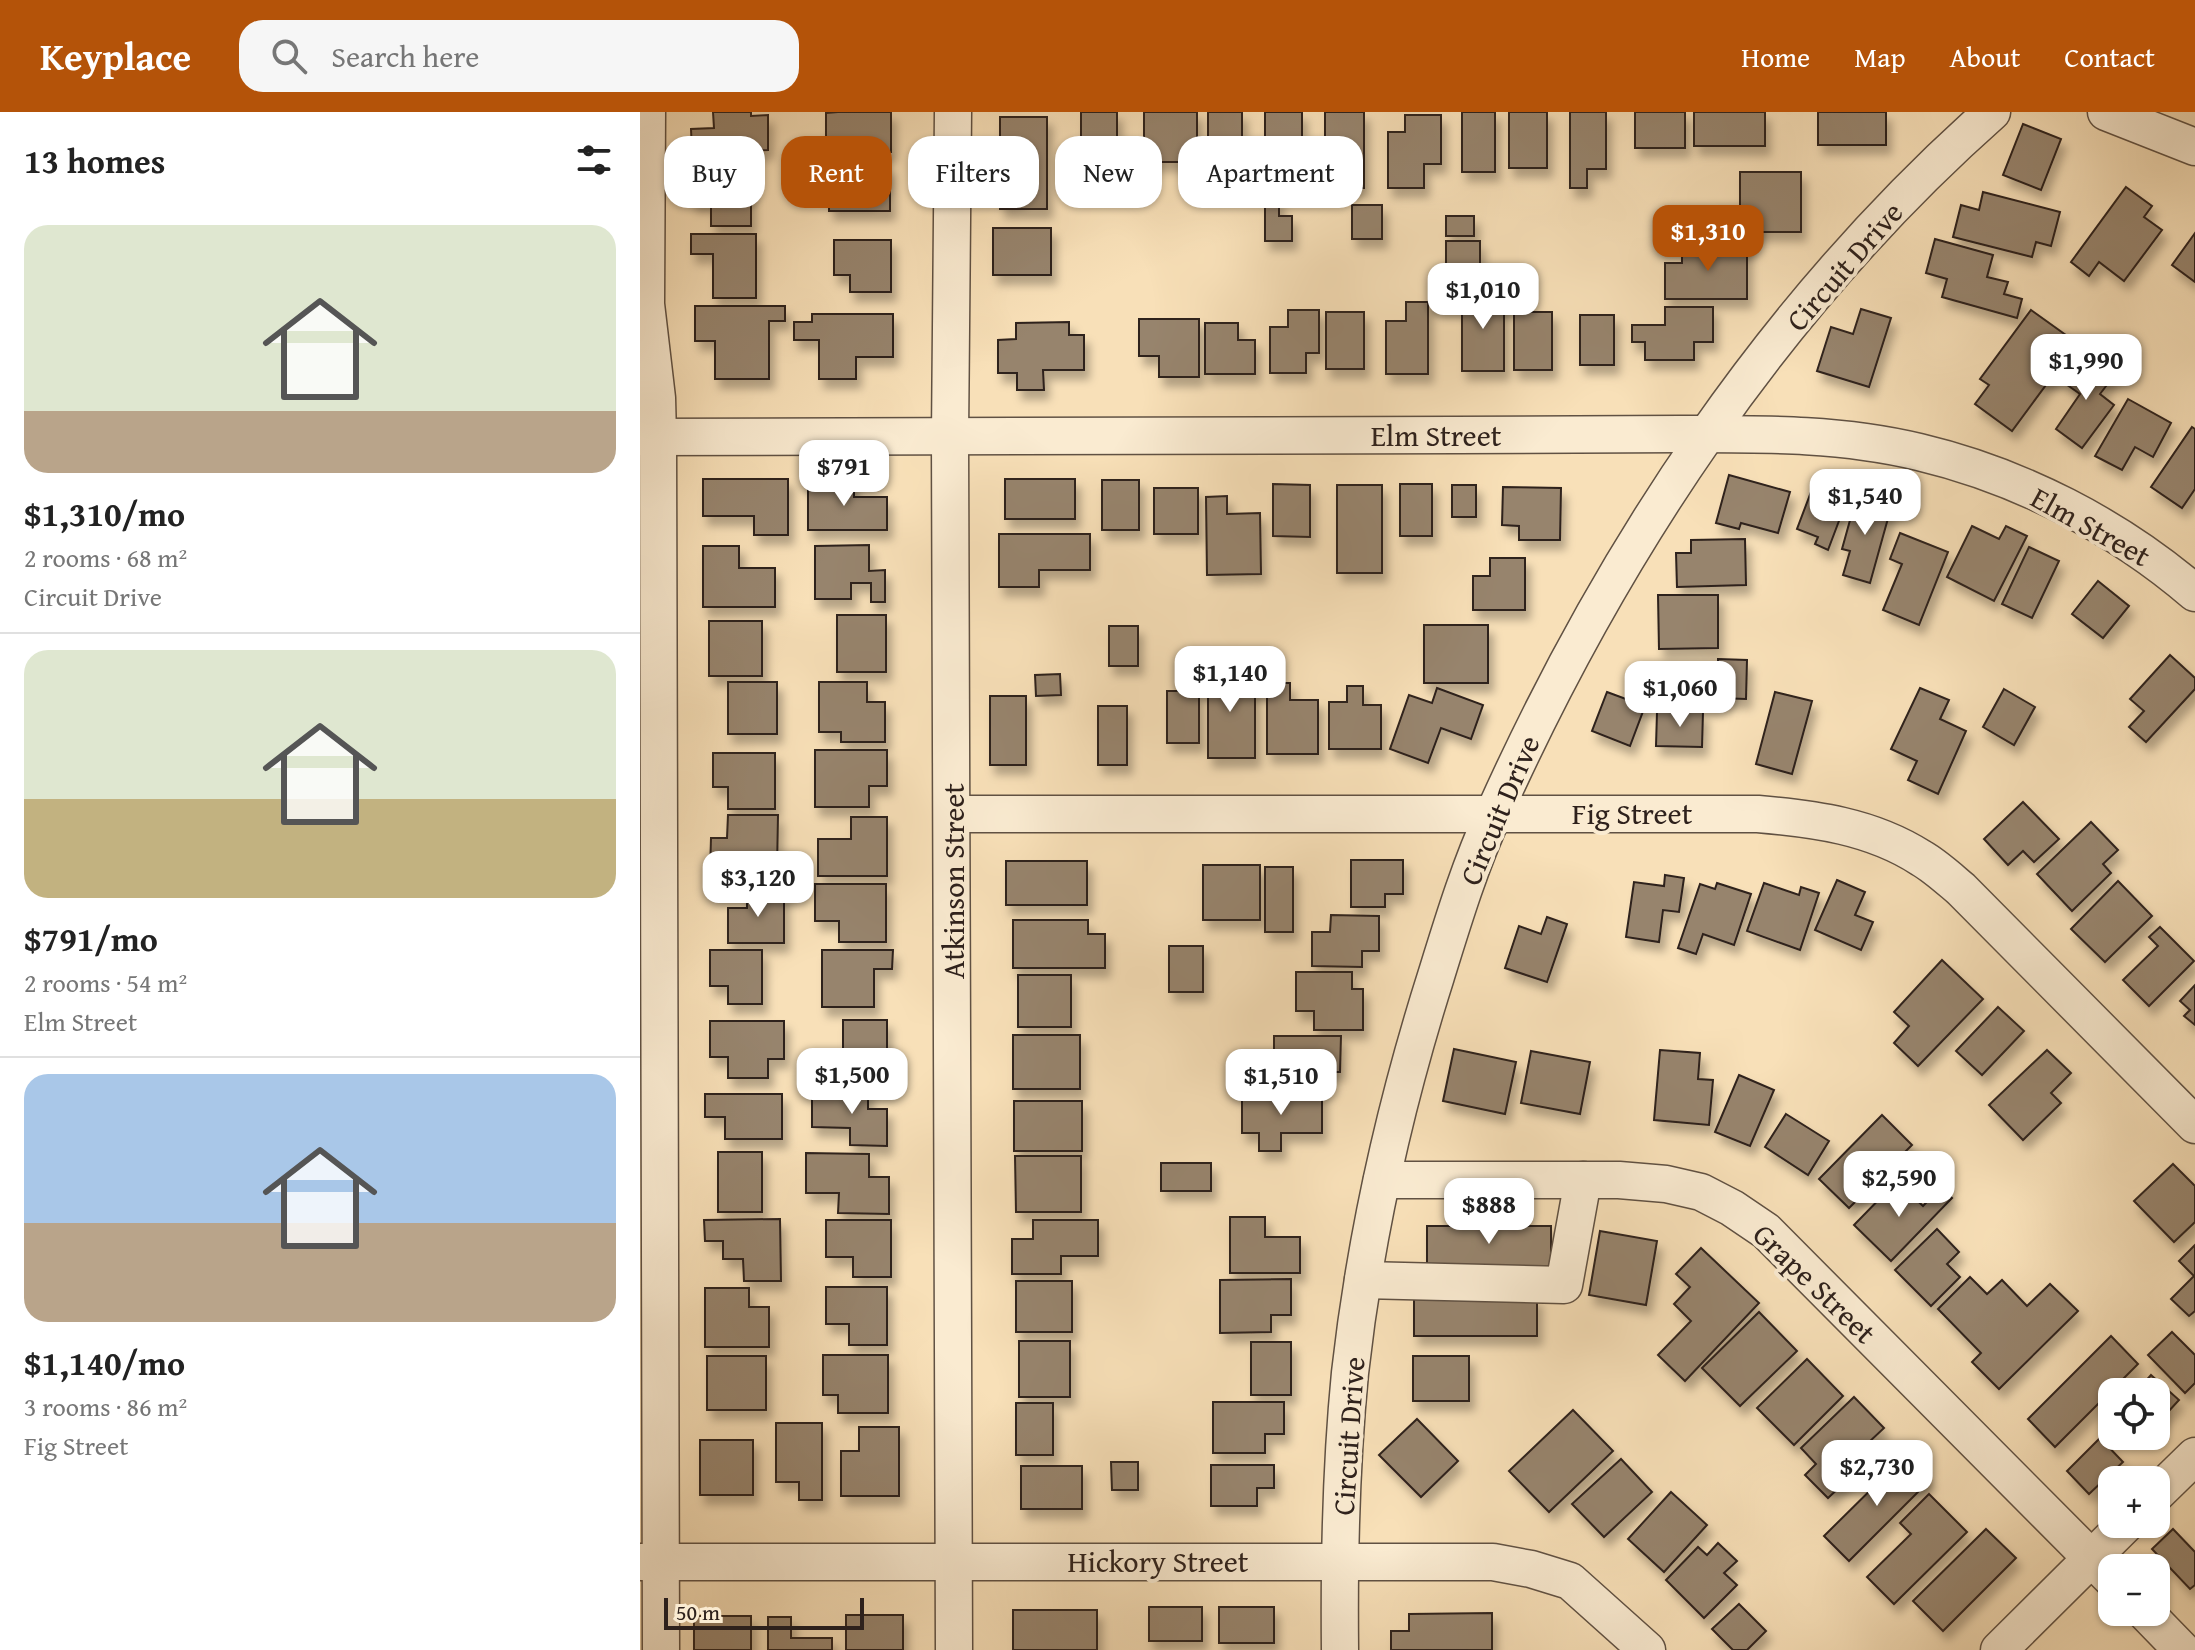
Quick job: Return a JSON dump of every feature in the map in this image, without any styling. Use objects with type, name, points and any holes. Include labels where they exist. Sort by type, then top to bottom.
[{"type":"street","name":"Atkinson Street","points":[[953,112],[950,436],[954,1650]]},
{"type":"street","name":"Circuit Drive","points":[[1340,1650],[1339,1561],[1344,1448],[1363,1280],[1382,1180],[1422,1018],[1493,814],[1577,643],[1664,494],[1745,382],[1852,249],[1992,112]]},
{"type":"street","points":[[2106,112],[2195,147]]},
{"type":"street","points":[[644,123],[646,304],[657,398],[649,437],[650,1562],[661,1650]]},
{"type":"street","name":"Elm Street","points":[[649,437],[1707,434],[1822,437],[1874,442],[1978,470],[2066,507],[2115,533],[2195,593]]},
{"type":"street","name":"Fig Street","points":[[953,814],[1758,814],[1823,820],[1877,835],[1921,858],[1961,889],[2195,1125]]},
{"type":"street","name":"Grape Street","points":[[1382,1180],[1583,1180],[1666,1184],[1701,1192],[1732,1208],[1766,1231],[2098,1564]]},
{"type":"street","points":[[1363,1280],[1564,1285],[1583,1180]]},
{"type":"street","points":[[2170,1480],[2195,1456]]},
{"type":"street","name":"Hickory Street","points":[[650,1562],[1493,1562],[1570,1581],[1647,1650]]},
{"type":"street","points":[[1999,1650],[2098,1571]]},
{"type":"street","points":[[2159,1626],[2182,1650]]},
{"type":"building","points":[[713,112],[768,115],[768,150],[765,150],[765,136],[691,136],[691,129],[714,128]]},
{"type":"building","points":[[891,112],[891,136],[826,136],[826,113]]},
{"type":"building","points":[[1081,112],[1117,112],[1117,136],[1081,136]]},
{"type":"building","points":[[1144,112],[1197,112],[1197,136],[1178,136],[1178,162],[1162,162],[1162,136],[1144,136]]},
{"type":"building","points":[[1208,112],[1242,112],[1242,136],[1208,136]]},
{"type":"building","points":[[1265,112],[1302,112],[1302,136],[1265,136]]},
{"type":"building","points":[[1325,112],[1364,112],[1364,188],[1363,136],[1325,136]]},
{"type":"building","points":[[1462,112],[1495,112],[1495,172],[1462,172]]},
{"type":"building","points":[[1509,112],[1547,112],[1547,168],[1509,168]]},
{"type":"building","points":[[1570,112],[1606,112],[1606,169],[1587,169],[1587,188],[1570,188]]},
{"type":"building","points":[[1635,112],[1685,112],[1685,148],[1635,148]]},
{"type":"building","points":[[1694,112],[1765,112],[1765,146],[1694,146]]},
{"type":"building","points":[[1818,112],[1886,112],[1886,145],[1818,145]]},
{"type":"building","points":[[1405,115],[1441,115],[1441,164],[1424,164],[1424,188],[1388,188],[1388,132],[1405,132]]},
{"type":"building","points":[[1000,117],[1047,117],[1047,209],[1000,209],[1039,208],[1039,136],[1000,136]]},
{"type":"building","points":[[2023,124],[2061,139],[2041,190],[2003,175]]},
{"type":"building","points":[[1740,172],[1801,172],[1801,232],[1740,232]]},
{"type":"building","points":[[2126,187],[2152,206],[2144,217],[2162,230],[2124,281],[2099,262],[2089,276],[2071,262]]},
{"type":"building","points":[[1983,192],[2060,212],[2051,246],[2036,242],[2032,257],[1953,237],[1961,205],[1979,210]]},
{"type":"building","points":[[1382,205],[1382,239],[1352,239],[1352,208]]},
{"type":"building","points":[[711,208],[751,208],[751,226],[711,226]]},
{"type":"building","points":[[829,208],[890,208],[890,211],[829,211]]},
{"type":"building","points":[[1265,208],[1279,208],[1279,216],[1292,216],[1292,241],[1265,241]]},
{"type":"building","points":[[1446,216],[1474,216],[1474,236],[1446,236]]},
{"type":"building","points":[[993,228],[1051,228],[1051,275],[993,275]]},
{"type":"building","points":[[2195,233],[2195,282],[2172,265]]},
{"type":"building","points":[[691,234],[756,234],[756,298],[713,298],[713,254],[691,254]]},
{"type":"building","points":[[1935,239],[1993,255],[1987,277],[2008,282],[2004,294],[2022,299],[2017,318],[1942,297],[1947,279],[1926,273]]},
{"type":"building","points":[[834,240],[891,240],[891,292],[850,292],[850,275],[834,275]]},
{"type":"building","points":[[1446,241],[1480,241],[1480,273],[1446,273]]},
{"type":"building","points":[[1682,245],[1747,245],[1747,299],[1665,299],[1665,263],[1682,263]]},
{"type":"building","points":[[1504,291],[1504,371],[1462,371],[1462,292]]},
{"type":"building","points":[[1406,302],[1428,302],[1428,374],[1386,374],[1386,321],[1406,321]]},
{"type":"building","points":[[695,306],[785,306],[785,321],[769,321],[769,379],[715,379],[715,341],[695,341]]},
{"type":"building","points":[[1665,307],[1713,307],[1713,342],[1694,342],[1694,360],[1645,360],[1645,342],[1632,342],[1632,325],[1665,325]]},
{"type":"building","points":[[1861,309],[1891,318],[1869,387],[1817,371],[1831,327],[1853,334]]},
{"type":"building","points":[[1288,310],[1319,310],[1319,353],[1306,353],[1306,373],[1270,373],[1270,327],[1288,327]]},
{"type":"building","points":[[2031,310],[2077,343],[2012,431],[1975,404],[1989,385],[1980,379]]},
{"type":"building","points":[[1326,312],[1364,312],[1364,369],[1326,369]]},
{"type":"building","points":[[1514,312],[1552,312],[1552,370],[1514,370]]},
{"type":"building","points":[[812,314],[893,314],[893,357],[856,357],[856,379],[819,379],[819,340],[794,340],[794,322],[812,322]]},
{"type":"building","points":[[1580,315],[1614,315],[1614,365],[1580,365]]},
{"type":"building","points":[[1139,319],[1199,319],[1199,377],[1159,377],[1159,356],[1139,356]]},
{"type":"building","points":[[1069,322],[1069,335],[1084,335],[1084,370],[1043,370],[1044,390],[1017,390],[1017,373],[998,373],[998,340],[1016,339],[1016,323]]},
{"type":"building","points":[[1205,323],[1238,323],[1238,340],[1255,340],[1255,374],[1205,374]]},
{"type":"building","points":[[2083,355],[2113,377],[2100,394],[2114,405],[2082,448],[2056,429],[2080,394],[2063,382]]},
{"type":"building","points":[[2128,399],[2171,423],[2153,457],[2135,447],[2122,470],[2095,456]]},
{"type":"building","points":[[2192,427],[2195,429],[2195,489],[2182,508],[2151,487]]},
{"type":"building","points":[[1729,475],[1790,492],[1778,533],[1741,523],[1739,529],[1716,523]]},
{"type":"building","points":[[1817,476],[1851,489],[1828,550],[1815,544],[1818,537],[1797,529]]},
{"type":"building","points":[[703,479],[788,479],[788,535],[754,535],[754,516],[703,516]]},
{"type":"building","points":[[1005,479],[1075,479],[1075,519],[1005,519]]},
{"type":"building","points":[[808,480],[854,480],[854,497],[887,497],[887,530],[808,530]]},
{"type":"building","points":[[1102,480],[1139,480],[1139,530],[1102,530]]},
{"type":"building","points":[[1273,484],[1310,485],[1310,537],[1273,536]]},
{"type":"building","points":[[1400,484],[1432,484],[1432,536],[1400,536]]},
{"type":"building","points":[[1337,485],[1382,485],[1382,573],[1337,573]]},
{"type":"building","points":[[1452,485],[1476,485],[1476,517],[1452,517]]},
{"type":"building","points":[[1503,487],[1561,488],[1560,540],[1519,540],[1519,526],[1502,525]]},
{"type":"building","points":[[1154,488],[1198,488],[1198,534],[1154,534]]},
{"type":"building","points":[[1857,495],[1892,504],[1870,583],[1843,575],[1850,551],[1842,549]]},
{"type":"building","points":[[1227,496],[1227,514],[1260,513],[1261,574],[1207,575],[1206,497]]},
{"type":"building","points":[[1972,526],[1999,539],[2006,526],[2027,536],[1994,601],[1947,577]]},
{"type":"building","points":[[1900,533],[1948,552],[1919,625],[1883,610],[1902,564],[1890,559]]},
{"type":"building","points":[[999,534],[1090,534],[1090,570],[1039,570],[1039,587],[999,587]]},
{"type":"building","points":[[1745,539],[1746,585],[1677,587],[1676,553],[1691,553],[1691,540]]},
{"type":"building","points":[[869,545],[869,571],[885,570],[885,602],[871,602],[871,583],[851,583],[851,599],[815,599],[815,546]]},
{"type":"building","points":[[703,546],[739,546],[739,568],[775,568],[775,607],[703,607]]},
{"type":"building","points":[[2029,547],[2059,561],[2032,618],[2002,604]]},
{"type":"building","points":[[1490,558],[1525,558],[1525,610],[1473,610],[1473,576],[1490,576]]},
{"type":"building","points":[[2098,581],[2129,606],[2103,638],[2072,614]]},
{"type":"building","points":[[1658,595],[1718,595],[1718,648],[1659,649]]},
{"type":"building","points":[[837,615],[886,615],[886,672],[837,672]]},
{"type":"building","points":[[709,621],[762,621],[762,676],[709,676]]},
{"type":"building","points":[[1424,625],[1488,625],[1488,683],[1424,683]]},
{"type":"building","points":[[1109,626],[1138,626],[1138,666],[1109,666]]},
{"type":"building","points":[[2170,655],[2195,678],[2195,689],[2146,742],[2129,727],[2144,711],[2130,699]]},
{"type":"building","points":[[1718,659],[1747,660],[1746,699],[1718,698]]},
{"type":"building","points":[[1208,664],[1237,664],[1237,685],[1255,685],[1255,758],[1208,758]]},
{"type":"building","points":[[1060,674],[1061,695],[1036,696],[1035,675]]},
{"type":"building","points":[[728,682],[777,682],[777,734],[728,734]]},
{"type":"building","points":[[819,682],[867,682],[867,702],[885,702],[885,742],[841,742],[841,732],[819,732]]},
{"type":"building","points":[[1267,683],[1290,683],[1290,700],[1318,700],[1318,754],[1267,754]]},
{"type":"building","points":[[1347,686],[1363,686],[1363,705],[1381,705],[1381,749],[1329,749],[1329,702],[1347,702]]},
{"type":"building","points":[[1437,688],[1483,705],[1471,739],[1441,728],[1428,763],[1390,749],[1409,695],[1432,703]]},
{"type":"building","points":[[1920,688],[1949,700],[1940,719],[1966,731],[1938,794],[1908,780],[1917,761],[1891,749]]},
{"type":"building","points":[[2004,689],[2035,707],[2014,745],[1983,727]]},
{"type":"building","points":[[1167,691],[1199,691],[1199,743],[1167,743]]},
{"type":"building","points":[[1607,692],[1645,706],[1630,746],[1592,731]]},
{"type":"building","points":[[1775,692],[1812,701],[1792,774],[1756,764]]},
{"type":"building","points":[[990,696],[1026,696],[1026,765],[990,765]]},
{"type":"building","points":[[1098,706],[1127,706],[1127,765],[1098,765]]},
{"type":"building","points":[[1657,712],[1703,712],[1702,747],[1656,746]]},
{"type":"building","points":[[815,750],[887,750],[887,786],[869,786],[869,807],[815,807]]},
{"type":"building","points":[[713,753],[775,753],[775,809],[728,809],[728,787],[713,787]]},
{"type":"building","points":[[2023,802],[2059,839],[2034,862],[2023,851],[2008,865],[1984,839]]},
{"type":"building","points":[[728,815],[778,815],[777,869],[744,868],[744,853],[726,853],[726,872],[710,872],[711,838],[727,838]]},
{"type":"building","points":[[851,817],[887,817],[887,876],[818,876],[818,839],[851,839]]},
{"type":"building","points":[[2091,822],[2118,850],[2103,864],[2111,873],[2072,911],[2037,874]]},
{"type":"building","points":[[1351,860],[1403,860],[1403,894],[1385,894],[1385,907],[1351,907]]},
{"type":"building","points":[[1006,861],[1087,861],[1087,905],[1006,905]]},
{"type":"building","points":[[1203,865],[1260,865],[1260,920],[1203,920]]},
{"type":"building","points":[[1265,867],[1293,867],[1293,932],[1265,932]]},
{"type":"building","points":[[1665,875],[1684,878],[1679,912],[1663,910],[1659,942],[1626,937],[1634,882],[1664,886]]},
{"type":"building","points":[[1837,880],[1865,892],[1855,915],[1873,922],[1861,950],[1815,930]]},
{"type":"building","points":[[2118,881],[2152,916],[2105,962],[2071,929]]},
{"type":"building","points":[[1717,883],[1751,894],[1734,945],[1703,934],[1696,954],[1678,948],[1700,884],[1715,889]]},
{"type":"building","points":[[1764,883],[1799,895],[1801,887],[1819,893],[1800,950],[1747,931]]},
{"type":"building","points":[[815,884],[886,884],[886,942],[839,942],[839,921],[815,921]]},
{"type":"building","points":[[747,891],[784,891],[784,943],[728,943],[728,908],[747,908]]},
{"type":"building","points":[[1331,915],[1379,916],[1379,951],[1362,951],[1362,967],[1312,966],[1312,932],[1330,932]]},
{"type":"building","points":[[1547,917],[1567,924],[1547,982],[1505,968],[1519,926],[1541,934]]},
{"type":"building","points":[[1013,920],[1088,920],[1088,934],[1105,934],[1105,968],[1013,968]]},
{"type":"building","points":[[2160,927],[2194,961],[2149,1006],[2123,980],[2158,946],[2149,937]]},
{"type":"building","points":[[1169,946],[1203,946],[1203,992],[1169,992]]},
{"type":"building","points":[[710,950],[762,950],[762,1004],[728,1004],[728,986],[710,986]]},
{"type":"building","points":[[822,950],[893,950],[892,969],[874,969],[874,1007],[822,1007]]},
{"type":"building","points":[[1942,960],[1983,999],[1918,1066],[1894,1043],[1909,1026],[1894,1012]]},
{"type":"building","points":[[1296,972],[1352,972],[1352,989],[1363,989],[1363,1030],[1314,1030],[1314,1011],[1296,1011]]},
{"type":"building","points":[[1018,975],[1071,975],[1071,1027],[1018,1027]]},
{"type":"building","points":[[2195,985],[2195,1025],[2184,1016],[2190,1010],[2180,1001]]},
{"type":"building","points":[[1998,1007],[2024,1031],[1982,1075],[1956,1051]]},
{"type":"building","points":[[843,1020],[887,1020],[887,1077],[843,1077]]},
{"type":"building","points":[[710,1021],[784,1021],[784,1059],[768,1059],[768,1078],[728,1078],[728,1057],[710,1057]]},
{"type":"building","points":[[1013,1035],[1080,1035],[1080,1089],[1013,1089]]},
{"type":"building","points":[[1274,1036],[1341,1036],[1340,1072],[1308,1072],[1307,1090],[1274,1090]]},
{"type":"building","points":[[1454,1049],[1516,1062],[1505,1114],[1443,1101]]},
{"type":"building","points":[[1660,1050],[1700,1053],[1698,1079],[1713,1080],[1709,1125],[1654,1120]]},
{"type":"building","points":[[2047,1050],[2071,1073],[2051,1093],[2061,1103],[2023,1140],[1989,1105]]},
{"type":"building","points":[[1531,1051],[1590,1062],[1580,1114],[1521,1103]]},
{"type":"building","points":[[1739,1075],[1774,1090],[1750,1146],[1715,1132]]},
{"type":"building","points":[[837,1088],[868,1088],[868,1109],[887,1109],[887,1146],[850,1145],[850,1128],[812,1127],[812,1096],[837,1096]]},
{"type":"building","points":[[705,1094],[782,1094],[782,1139],[725,1139],[725,1117],[705,1117]]},
{"type":"building","points":[[1242,1095],[1322,1095],[1322,1133],[1281,1133],[1281,1151],[1259,1151],[1259,1133],[1242,1133]]},
{"type":"building","points":[[1014,1101],[1082,1101],[1082,1151],[1014,1151]]},
{"type":"building","points":[[1786,1114],[1829,1141],[1808,1175],[1765,1147]]},
{"type":"building","points":[[1882,1115],[1912,1145],[1849,1208],[1819,1179]]},
{"type":"building","points":[[718,1152],[762,1152],[762,1212],[718,1212]]},
{"type":"building","points":[[806,1153],[869,1154],[869,1177],[889,1177],[889,1214],[838,1213],[839,1193],[806,1193]]},
{"type":"building","points":[[1015,1156],[1081,1156],[1081,1212],[1016,1212]]},
{"type":"building","points":[[1161,1163],[1211,1163],[1211,1191],[1161,1191]]},
{"type":"building","points":[[2173,1164],[2195,1186],[2195,1222],[2174,1242],[2134,1201]]},
{"type":"building","points":[[1897,1181],[1923,1206],[1941,1187],[1952,1198],[1891,1261],[1854,1225]]},
{"type":"building","points":[[1230,1217],[1265,1217],[1265,1237],[1300,1237],[1300,1273],[1230,1273]]},
{"type":"building","points":[[780,1219],[781,1281],[744,1281],[743,1259],[723,1259],[723,1241],[705,1241],[704,1220]]},
{"type":"building","points":[[826,1220],[891,1220],[891,1277],[853,1277],[853,1257],[826,1257]]},
{"type":"building","points":[[1033,1220],[1098,1220],[1098,1256],[1061,1256],[1061,1274],[1012,1274],[1012,1239],[1033,1239]]},
{"type":"building","points":[[1427,1226],[1551,1226],[1551,1267],[1427,1267]]},
{"type":"building","points":[[1937,1229],[1959,1252],[1947,1264],[1960,1277],[1931,1306],[1895,1270]]},
{"type":"building","points":[[1600,1231],[1657,1241],[1646,1305],[1589,1295]]},
{"type":"building","points":[[2195,1245],[2195,1311],[2189,1316],[2171,1299],[2194,1276],[2179,1261]]},
{"type":"building","points":[[1701,1248],[1759,1303],[1685,1381],[1658,1355],[1691,1321],[1674,1304],[1690,1287],[1676,1274]]},
{"type":"building","points":[[1970,1277],[1987,1294],[2002,1280],[2027,1306],[2050,1284],[2078,1311],[1999,1389],[1972,1362],[1981,1353],[1938,1309]]},
{"type":"building","points":[[1291,1279],[1291,1315],[1271,1315],[1271,1332],[1220,1333],[1220,1280]]},
{"type":"building","points":[[1016,1281],[1072,1281],[1072,1332],[1016,1332]]},
{"type":"building","points":[[826,1287],[887,1287],[887,1345],[849,1345],[849,1324],[826,1324]]},
{"type":"building","points":[[705,1288],[749,1288],[749,1307],[769,1307],[769,1347],[705,1347]]},
{"type":"building","points":[[1414,1297],[1537,1297],[1537,1336],[1414,1336]]},
{"type":"building","points":[[1759,1312],[1797,1351],[1740,1406],[1702,1368]]},
{"type":"building","points":[[2172,1332],[2195,1355],[2195,1383],[2185,1393],[2148,1355]]},
{"type":"building","points":[[2111,1336],[2138,1364],[2124,1378],[2098,1378],[2098,1404],[2055,1447],[2028,1419]]},
{"type":"building","points":[[1019,1341],[1070,1341],[1070,1397],[1019,1397]]},
{"type":"building","points":[[1251,1342],[1291,1342],[1291,1395],[1251,1395]]},
{"type":"building","points":[[823,1355],[888,1355],[888,1413],[838,1413],[838,1395],[823,1395]]},
{"type":"building","points":[[707,1356],[766,1356],[766,1410],[707,1410]]},
{"type":"building","points":[[1413,1356],[1469,1356],[1469,1401],[1413,1401]]},
{"type":"building","points":[[1807,1359],[1843,1396],[1794,1445],[1757,1408]]},
{"type":"building","points":[[2170,1392],[2179,1400],[2170,1410]]},
{"type":"building","points":[[1854,1397],[1884,1428],[1850,1460],[1859,1469],[1828,1498],[1805,1475],[1816,1464],[1801,1448]]},
{"type":"building","points":[[1213,1402],[1284,1402],[1284,1434],[1265,1434],[1265,1453],[1213,1453]]},
{"type":"building","points":[[1016,1403],[1053,1403],[1053,1455],[1016,1455]]},
{"type":"building","points":[[1573,1410],[1613,1451],[1549,1512],[1509,1471]]},
{"type":"building","points":[[1417,1419],[1458,1461],[1421,1497],[1379,1455]]},
{"type":"building","points":[[776,1423],[822,1423],[822,1500],[799,1500],[799,1482],[776,1482]]},
{"type":"building","points":[[859,1427],[899,1427],[899,1496],[841,1496],[841,1451],[859,1451]]},
{"type":"building","points":[[700,1440],[753,1440],[753,1495],[700,1495]]},
{"type":"building","points":[[2098,1440],[2098,1450],[2112,1450],[2123,1462],[2119,1466],[2098,1466],[2098,1486],[2089,1494],[2067,1471]]},
{"type":"building","points":[[1905,1456],[1930,1480],[1849,1561],[1824,1536]]},
{"type":"building","points":[[1621,1459],[1652,1492],[1604,1537],[1572,1504]]},
{"type":"building","points":[[1111,1462],[1138,1462],[1138,1490],[1112,1490]]},
{"type":"building","points":[[1211,1465],[1274,1465],[1274,1488],[1257,1488],[1257,1506],[1211,1506]]},
{"type":"building","points":[[1021,1466],[1082,1466],[1082,1509],[1021,1509]]},
{"type":"building","points":[[1671,1492],[1707,1525],[1664,1572],[1628,1539]]},
{"type":"building","points":[[1929,1494],[1967,1532],[1894,1604],[1867,1577],[1911,1534],[1900,1523]]},
{"type":"building","points":[[1986,1529],[2016,1558],[1943,1631],[1913,1601]]},
{"type":"building","points":[[2173,1529],[2195,1552],[2195,1585],[2190,1589],[2170,1568],[2170,1554],[2157,1554],[2152,1549],[2164,1538],[2170,1538]]},
{"type":"building","points":[[1718,1543],[1737,1561],[1724,1573],[1737,1585],[1704,1618],[1666,1580],[1698,1547],[1707,1555]]},
{"type":"building","points":[[1739,1604],[1766,1631],[1747,1650],[1733,1650],[1712,1629]]},
{"type":"building","points":[[1149,1607],[1202,1607],[1202,1641],[1149,1641]]},
{"type":"building","points":[[1219,1607],[1274,1607],[1274,1643],[1219,1643]]},
{"type":"building","points":[[1013,1610],[1097,1610],[1097,1650],[1013,1650]]},
{"type":"building","points":[[1492,1613],[1492,1650],[1391,1650],[1391,1631],[1409,1631],[1409,1614]]},
{"type":"building","points":[[846,1615],[903,1615],[903,1650],[846,1650]]},
{"type":"building","points":[[694,1616],[751,1616],[751,1650],[694,1650]]},
{"type":"building","points":[[768,1617],[791,1617],[791,1638],[832,1638],[832,1650],[768,1650]]}]
